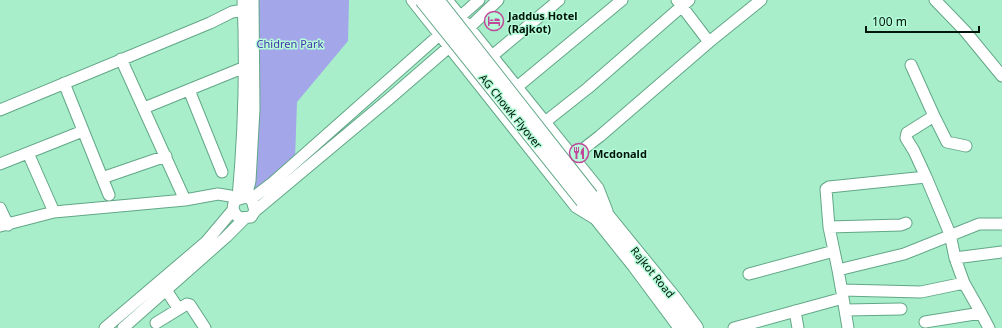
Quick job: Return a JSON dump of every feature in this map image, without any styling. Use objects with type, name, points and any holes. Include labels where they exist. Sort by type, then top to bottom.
[{"type":"main road","name":"AG Chowk Flyover","points":[[422,0],[609,225]]},
{"type":"main road","name":"AG Chowk Flyover","points":[[437,0],[587,198]]},
{"type":"main road","name":"Rajkot Road","points":[[609,225],[669,301],[696,328]]},
{"type":"main road","points":[[669,301],[680,328]]},
{"type":"street","points":[[244,219],[237,216],[241,201],[250,181],[254,109],[253,0]]},
{"type":"street","points":[[412,0],[576,207],[609,225]]},
{"type":"street","points":[[447,0],[598,188],[609,225]]},
{"type":"street","points":[[123,328],[226,237],[244,219],[251,217],[255,211],[449,46],[498,0]]},
{"type":"street","points":[[492,56],[559,0]]},
{"type":"street","points":[[517,87],[622,0]]},
{"type":"street","points":[[573,157],[761,0]]},
{"type":"street","points":[[935,0],[965,31],[1002,76]]},
{"type":"street","points":[[105,328],[206,242],[241,201],[271,184],[439,35],[474,2]]},
{"type":"street","points":[[545,122],[588,88],[682,2],[709,42]]},
{"type":"street","points":[[0,110],[210,23],[244,5],[245,67],[241,201]]},
{"type":"street","points":[[121,59],[185,200]]},
{"type":"street","points":[[911,65],[947,142],[966,146]]},
{"type":"street","points":[[144,108],[245,67]]},
{"type":"street","points":[[64,83],[109,195]]},
{"type":"street","points":[[190,90],[222,172]]},
{"type":"street","points":[[934,116],[906,135],[926,177],[950,234],[964,283],[989,328]]},
{"type":"street","points":[[0,164],[83,131]]},
{"type":"street","points":[[28,153],[54,212]]},
{"type":"street","points":[[102,178],[166,156]]},
{"type":"street","points":[[848,328],[843,294],[829,227],[825,194],[826,189],[829,187],[926,177]]},
{"type":"street","points":[[0,208],[4,226],[54,212],[185,200],[218,194],[230,196],[241,201],[254,203],[255,211]]},
{"type":"street","points":[[829,227],[900,225],[906,223]]},
{"type":"street","points":[[838,270],[904,254],[950,234],[979,224],[1002,224]]},
{"type":"street","points":[[749,274],[834,251]]},
{"type":"street","points":[[956,258],[1002,252]]},
{"type":"street","points":[[734,328],[795,311],[843,294],[921,292],[964,283]]},
{"type":"street","points":[[166,290],[178,308]]},
{"type":"street","points":[[146,308],[158,326],[184,304],[190,305],[205,328]]},
{"type":"street","points":[[845,310],[901,309]]},
{"type":"street","points":[[795,311],[798,328]]},
{"type":"street","points":[[925,322],[981,313]]},
{"type":"green space","name":"Chidren Park","points":[[246,0],[349,0],[348,41],[297,102],[295,160],[254,193]]},
{"type":"place","name":"Jaddus Hotel (Rajkot)","points":[[494,21]]},
{"type":"place","name":"Mcdonald","points":[[579,153]]}]
